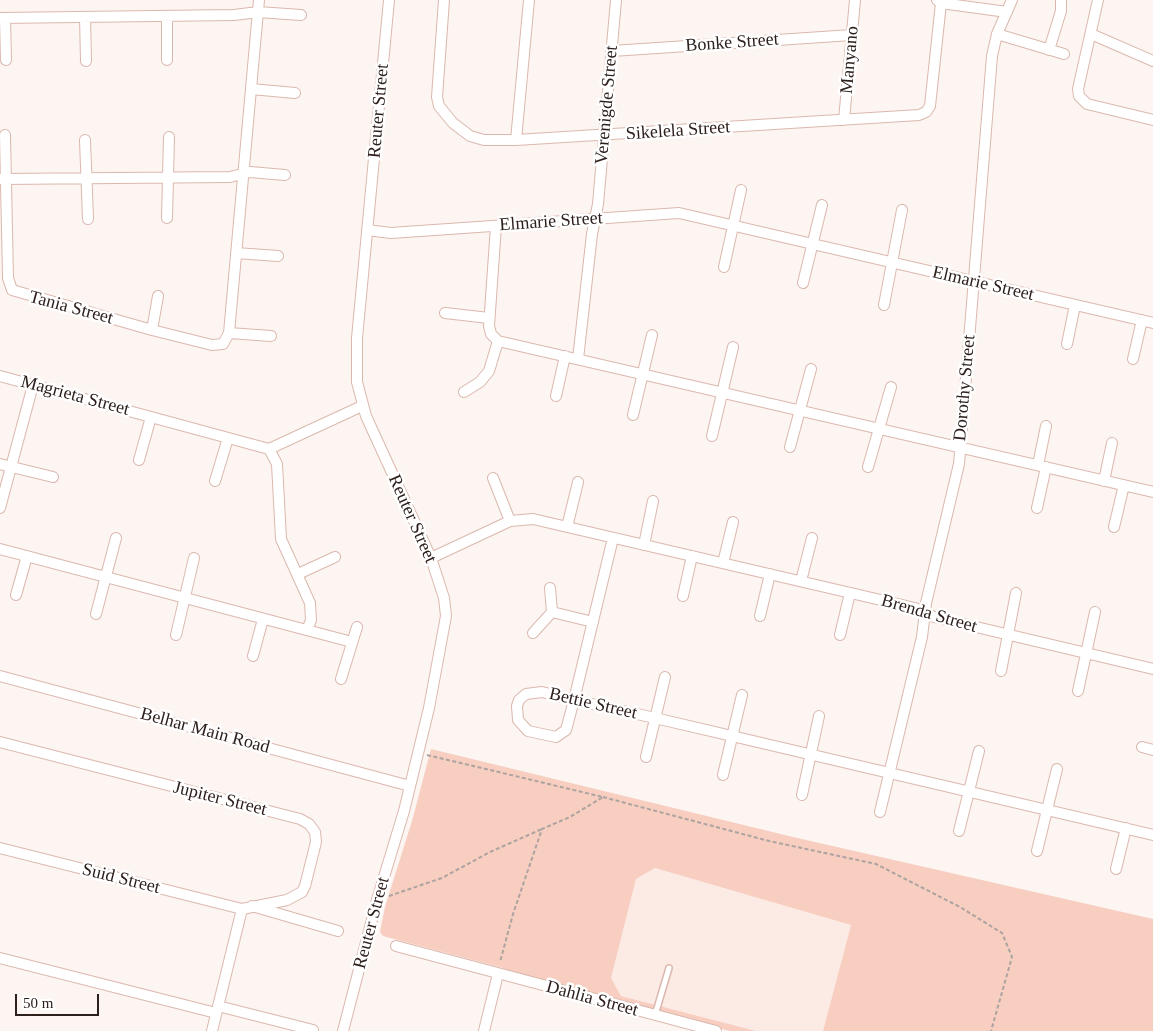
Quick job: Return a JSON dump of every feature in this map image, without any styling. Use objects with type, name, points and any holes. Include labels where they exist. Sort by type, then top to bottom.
[{"type":"street","points":[[259,0],[229,333],[271,336]]},
{"type":"street","name":"Reuter Street","points":[[343,1031],[377,900],[410,786],[429,708],[446,616],[444,598],[431,558],[362,406],[357,382],[356,354],[389,0]]},
{"type":"street","name":"Sikelela Street","points":[[444,0],[437,97],[439,106],[453,123],[470,136],[484,140],[603,136],[919,115],[928,109],[939,2],[1007,12]]},
{"type":"street","points":[[516,140],[529,0]]},
{"type":"street","name":"Verenigde Street","points":[[578,359],[595,219],[616,0]]},
{"type":"street","name":"Manyano","points":[[844,120],[855,0]]},
{"type":"street","name":"Dorothy Street","points":[[889,773],[922,637],[961,446],[992,56],[997,34],[1012,0]]},
{"type":"street","points":[[1049,50],[1061,11],[1060,0]]},
{"type":"street","points":[[1098,0],[1078,89],[1081,100],[1087,104],[1153,120]]},
{"type":"street","points":[[6,60],[2,18],[234,15],[258,12],[300,15]]},
{"type":"street","points":[[167,16],[167,60]]},
{"type":"street","points":[[85,17],[86,61]]},
{"type":"street","points":[[997,34],[1064,54]]},
{"type":"street","points":[[1091,34],[1153,61]]},
{"type":"street","name":"Bonke Street","points":[[612,51],[852,35]]},
{"type":"street","points":[[251,89],[295,93]]},
{"type":"street","points":[[5,135],[3,179],[230,177],[250,172],[285,176]]},
{"type":"street","points":[[167,218],[169,137]]},
{"type":"street","points":[[85,140],[88,219]]},
{"type":"street","name":"Tania Street","points":[[3,179],[8,283],[12,290],[152,330],[216,345],[226,341],[229,333]]},
{"type":"street","points":[[724,267],[741,190]]},
{"type":"street","points":[[803,283],[822,205]]},
{"type":"street","points":[[884,305],[902,210]]},
{"type":"street","name":"Elmarie Street","points":[[367,230],[391,233],[673,213],[1153,323]]},
{"type":"street","points":[[496,226],[489,330],[498,340],[1153,492]]},
{"type":"street","points":[[236,252],[278,256]]},
{"type":"street","points":[[152,330],[158,296]]},
{"type":"street","points":[[1067,344],[1075,305]]},
{"type":"street","points":[[445,313],[489,318]]},
{"type":"street","points":[[1133,360],[1142,320]]},
{"type":"street","points":[[633,415],[652,335]]},
{"type":"street","points":[[464,392],[480,382],[489,371],[498,340]]},
{"type":"street","points":[[712,436],[733,347]]},
{"type":"street","points":[[556,396],[564,356]]},
{"type":"street","points":[[790,448],[811,369]]},
{"type":"street","name":"Magrieta Street","points":[[0,376],[269,449]]},
{"type":"street","points":[[0,508],[33,385]]},
{"type":"street","points":[[868,467],[891,387]]},
{"type":"street","points":[[307,630],[310,620],[310,603],[281,539],[277,464],[269,449],[362,406]]},
{"type":"street","name":"Magrieta Street","points":[[139,460],[151,417]]},
{"type":"street","points":[[1036,508],[1046,426]]},
{"type":"street","points":[[215,481],[228,438]]},
{"type":"street","points":[[1104,480],[1112,443]]},
{"type":"street","points":[[0,464],[53,477]]},
{"type":"street","points":[[493,478],[510,521]]},
{"type":"street","points":[[567,527],[578,482]]},
{"type":"street","points":[[1114,527],[1124,485]]},
{"type":"street","points":[[644,545],[653,501]]},
{"type":"street","name":"Brenda Street","points":[[431,558],[510,521],[533,519],[915,608],[934,617],[1153,669]]},
{"type":"street","points":[[723,563],[733,522]]},
{"type":"street","points":[[96,614],[116,538]]},
{"type":"street","points":[[574,700],[613,538]]},
{"type":"street","points":[[801,581],[812,538]]},
{"type":"street","points":[[0,549],[352,642]]},
{"type":"street","points":[[16,594],[27,556]]},
{"type":"street","points":[[683,596],[692,556]]},
{"type":"street","points":[[176,636],[194,558]]},
{"type":"street","points":[[298,574],[335,558]]},
{"type":"street","points":[[760,616],[770,574]]},
{"type":"street","points":[[533,632],[552,612],[550,588]]},
{"type":"street","points":[[840,635],[850,593]]},
{"type":"street","points":[[1001,671],[1016,594]]},
{"type":"street","points":[[552,612],[593,622]]},
{"type":"street","points":[[1078,691],[1095,612]]},
{"type":"street","points":[[253,656],[263,618]]},
{"type":"street","points":[[340,679],[357,627]]},
{"type":"street","name":"Belhar Main Road","points":[[0,676],[410,786]]},
{"type":"street","name":"Bettie Street","points":[[646,756],[665,677]]},
{"type":"street","name":"Bettie Street","points":[[574,700],[566,730],[559,737],[528,731],[520,724],[517,716],[519,700],[530,692],[542,692],[1153,835]]},
{"type":"street","points":[[723,775],[742,696]]},
{"type":"street","points":[[802,795],[819,716]]},
{"type":"street","name":"Jupiter Street","points":[[0,742],[305,821],[312,828],[316,842],[302,892],[288,900],[246,907]]},
{"type":"street","points":[[1142,747],[1153,750]]},
{"type":"street","points":[[959,831],[979,751]]},
{"type":"street","points":[[1037,851],[1057,769]]},
{"type":"street","points":[[880,812],[889,773]]},
{"type":"street","points":[[1116,869],[1126,828]]},
{"type":"street","name":"Suid Street","points":[[0,848],[338,931]]},
{"type":"street","points":[[212,1031],[246,907]]},
{"type":"street","name":"Dahlia Street","points":[[396,946],[716,1031]]},
{"type":"street","points":[[0,958],[313,1030]]},
{"type":"street","points":[[484,1031],[498,974]]},
{"type":"lane","points":[[655,1015],[669,968]]},
{"type":"path","points":[[418,753],[603,797],[769,841],[876,864],[960,907],[1002,933],[1012,958],[991,1031]]},
{"type":"path","points":[[377,900],[442,878],[490,852],[570,817],[603,797]]},
{"type":"path","points":[[498,974],[512,914],[542,829]]},
{"type":"shaded area","points":[[431,749],[793,837],[1153,919],[1153,1031],[823,1031],[851,925],[655,868],[636,879],[611,978],[621,996],[756,1031],[730,1031],[512,975],[503,968],[383,936],[380,932],[385,907],[412,821]]},
{"type":"shaded area","points":[[655,868],[851,925],[823,1031],[756,1031],[621,996],[611,978],[636,879]]}]
